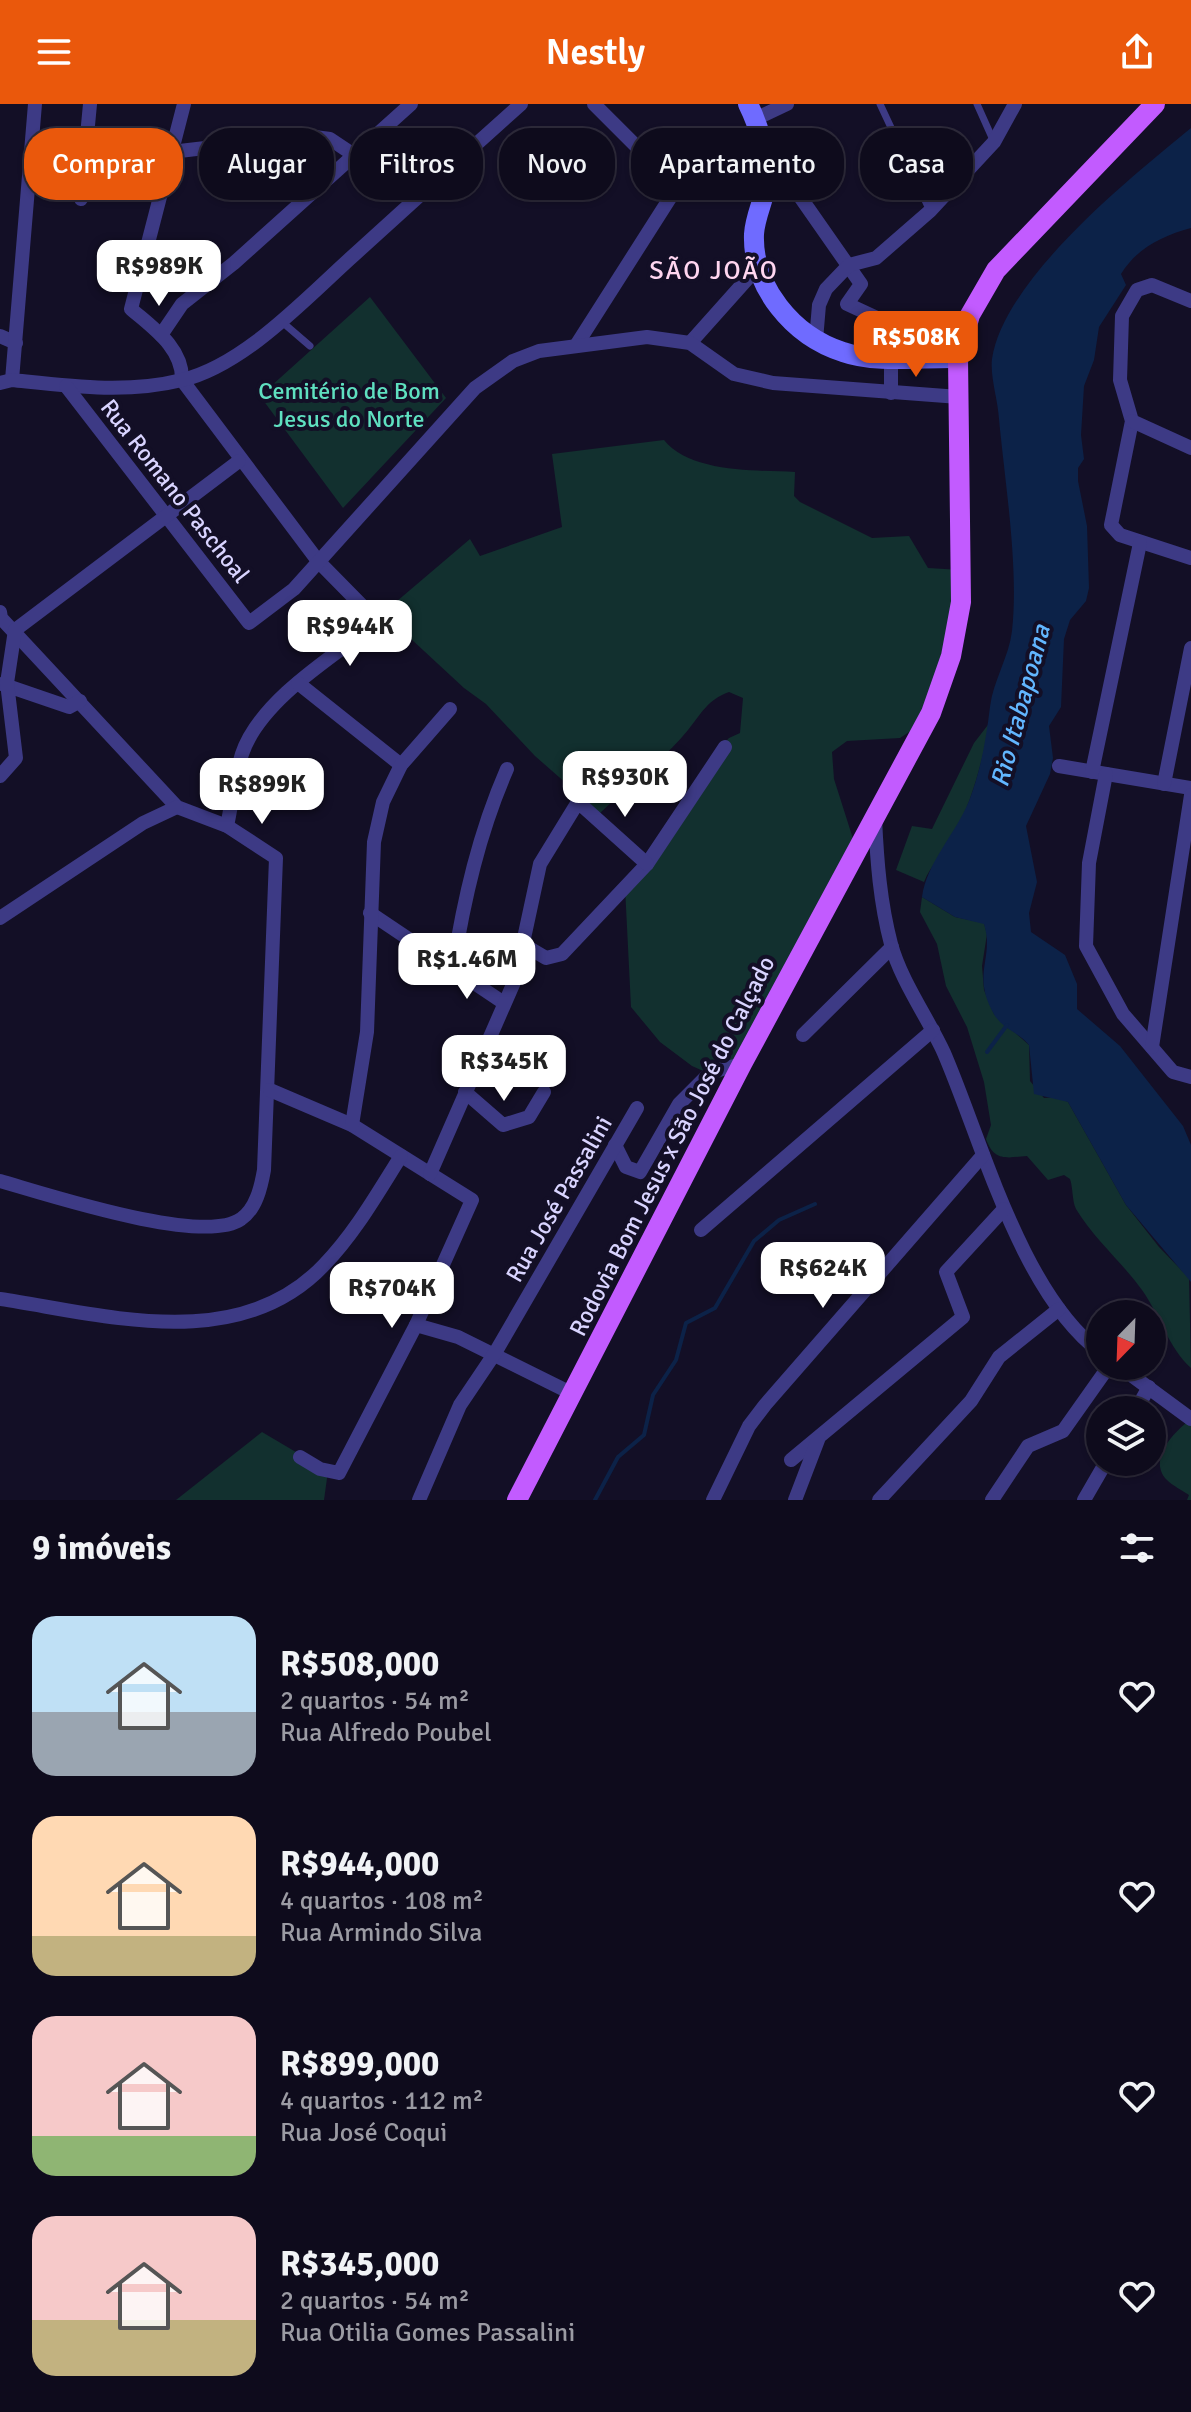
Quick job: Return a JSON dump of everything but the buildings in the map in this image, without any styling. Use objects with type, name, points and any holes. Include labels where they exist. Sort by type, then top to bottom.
[{"type":"main road","name":"Rodovia Bom Jesus x São José do Calçado","points":[[517,1500],[742,1064],[931,713],[951,656],[961,602],[958,358],[970,315],[996,270],[1155,104]]},
{"type":"street","points":[[35,104],[16,343],[6,381],[115,389],[182,380],[238,353],[281,321],[521,104]]},
{"type":"street","points":[[88,128],[90,104]]},
{"type":"street","points":[[178,128],[184,104]]},
{"type":"street","points":[[387,128],[412,108],[411,104]]},
{"type":"street","points":[[577,344],[677,187],[594,104]]},
{"type":"street","points":[[754,120],[787,104]]},
{"type":"street","points":[[816,340],[819,305],[826,289],[849,265],[876,258],[930,211],[994,142],[1015,104]]},
{"type":"street","points":[[754,120],[861,284],[847,304],[875,317],[891,393]]},
{"type":"street","points":[[754,120],[767,179],[754,232],[757,268],[775,304],[816,340],[844,353],[958,358]]},
{"type":"street","points":[[183,151],[307,136],[330,139],[350,152]]},
{"type":"street","points":[[161,335],[182,304],[234,263],[350,159]]},
{"type":"street","points":[[159,200],[131,309],[161,335],[182,367],[182,380],[239,461],[318,561],[378,622],[298,683],[257,725],[242,753],[227,826]]},
{"type":"street","points":[[690,343],[757,268]]},
{"type":"street","points":[[1191,301],[1152,285],[1137,290],[1122,316],[1120,380],[1132,421],[1111,525],[1120,535],[1191,558]]},
{"type":"street","points":[[0,336],[16,343]]},
{"type":"street","points":[[318,561],[475,388],[513,361],[539,351],[647,337],[690,343],[734,374],[773,383],[959,397]]},
{"type":"street","name":"Rua Romano Paschoal","points":[[66,386],[249,623],[294,589],[318,561]]},
{"type":"street","points":[[1132,421],[1191,448]]},
{"type":"street","points":[[0,776],[16,758],[4,684],[15,630],[239,461]]},
{"type":"street","points":[[1140,543],[1099,773],[1089,863],[1086,946],[1123,1014],[1173,1072],[1191,1077]]},
{"type":"street","points":[[0,612],[0,618],[15,630],[177,807],[227,826],[276,858],[270,1090],[261,1192],[243,1218],[230,1224],[174,1226],[0,1181]]},
{"type":"street","points":[[1164,784],[1191,648]]},
{"type":"street","points":[[298,683],[401,765]]},
{"type":"street","points":[[4,684],[69,707],[80,701]]},
{"type":"street","points":[[352,1125],[367,1032],[374,842],[383,802],[401,765],[450,709]]},
{"type":"street","points":[[524,945],[546,958],[562,954],[647,864],[725,747]]},
{"type":"street","points":[[1059,766],[1191,788]]},
{"type":"street","points":[[453,968],[462,912],[486,819],[507,769]]},
{"type":"street","points":[[1152,1047],[1191,795]]},
{"type":"street","points":[[430,1174],[504,1003],[524,945],[540,864],[578,802],[647,864]]},
{"type":"street","points":[[0,918],[47,890],[71,868],[143,823],[177,807]]},
{"type":"street","points":[[875,817],[878,878],[892,947],[933,1030],[1004,1209],[1059,1309],[1086,1337]]},
{"type":"street","points":[[370,913],[504,1003]]},
{"type":"street","points":[[803,1035],[892,947]]},
{"type":"street","points":[[701,1230],[933,1030]]},
{"type":"street","points":[[615,1145],[626,1167],[640,1172],[679,1104],[711,1072],[742,1064]]},
{"type":"street","points":[[270,1090],[352,1125],[472,1200],[416,1325],[339,1473],[320,1469],[300,1457]]},
{"type":"street","points":[[465,1092],[503,1125],[529,1117],[544,1092]]},
{"type":"street","name":"Rua José Passalini","points":[[419,1500],[460,1405],[495,1353],[637,1108]]},
{"type":"street","points":[[713,1500],[749,1426],[765,1405],[983,1155]]},
{"type":"street","points":[[0,1299],[90,1316],[156,1323],[235,1317],[257,1310],[322,1268],[356,1228],[401,1156]]},
{"type":"street","points":[[791,1460],[963,1317],[946,1272],[1004,1209]]},
{"type":"street","points":[[879,1500],[971,1401],[999,1357],[1059,1309]]},
{"type":"street","points":[[416,1325],[458,1337],[495,1353],[573,1394]]},
{"type":"street","points":[[992,1500],[1028,1446],[1063,1431],[1099,1380]]},
{"type":"street","points":[[1139,1380],[1191,1419]]},
{"type":"street","points":[[1144,1396],[1149,1387]]},
{"type":"street","points":[[795,1500],[818,1440]]},
{"type":"street","points":[[1084,1500],[1098,1476]]},
{"type":"lane","points":[[880,104],[930,211]]},
{"type":"lane","points":[[977,104],[994,142]]},
{"type":"lane","points":[[281,321],[310,346]]},
{"type":"green space","name":"Cemitério de Bom Jesus do Norte","points":[[370,297],[446,398],[343,508],[260,396]]},
{"type":"green space","points":[[664,440],[675,451],[707,464],[743,470],[795,472],[794,496],[800,502],[872,538],[909,536],[928,568],[961,570],[926,721],[900,738],[847,741],[832,752],[834,779],[855,845],[731,1073],[719,1078],[692,1066],[660,1042],[631,1007],[625,887],[716,752],[729,738],[740,733],[743,698],[729,692],[710,703],[668,752],[600,813],[535,756],[486,704],[464,688],[383,613],[470,539],[480,556],[562,527],[552,454]]},
{"type":"green space","points":[[991,721],[972,794],[961,822],[924,882],[896,870],[912,826],[932,829],[974,743]]},
{"type":"green space","points":[[922,897],[955,917],[984,923],[987,934],[982,966],[984,990],[994,1014],[1029,1045],[1030,1081],[1044,1098],[1057,1097],[1068,1102],[1126,1205],[1159,1247],[1189,1278],[1191,1368],[1166,1332],[1166,1300],[1148,1300],[1091,1230],[1076,1209],[1070,1179],[1064,1175],[1048,1180],[1027,1156],[997,1155],[989,1146],[986,1139],[991,1125],[984,1082],[967,1027],[946,986],[937,944],[920,912]]},
{"type":"green space","points":[[1191,1419],[1191,1500],[1187,1500],[1189,1495],[1164,1476],[1166,1446]]},
{"type":"green space","points":[[262,1432],[328,1471],[324,1500],[176,1500]]},
{"type":"water","name":"Rio Itabapoana","points":[[1191,128],[1191,228],[1151,244],[1127,265],[1121,274],[1126,285],[1099,327],[1094,360],[1084,386],[1081,435],[1084,459],[1078,468],[1078,481],[1087,526],[1089,588],[1086,601],[1070,620],[1064,639],[1061,707],[1049,726],[1053,758],[1050,774],[1026,826],[1037,882],[1029,913],[1031,932],[1065,955],[1077,984],[1077,1009],[1120,1046],[1183,1126],[1191,1145],[1191,1282],[1126,1205],[1068,1102],[1034,1094],[1029,1045],[995,1016],[984,989],[987,936],[984,924],[955,917],[922,897],[929,872],[969,801],[982,754],[992,697],[1012,631],[1013,553],[992,366],[1001,328],[1044,264],[1073,232]]},
{"type":"waterway","points":[[987,1052],[1007,1025]]},
{"type":"waterway","points":[[595,1500],[618,1457],[644,1435],[653,1395],[676,1360],[686,1323],[715,1308],[754,1241],[779,1220],[815,1204]]},
{"type":"district","name":"SÃO JOÃO","points":[[714,271]]}]
